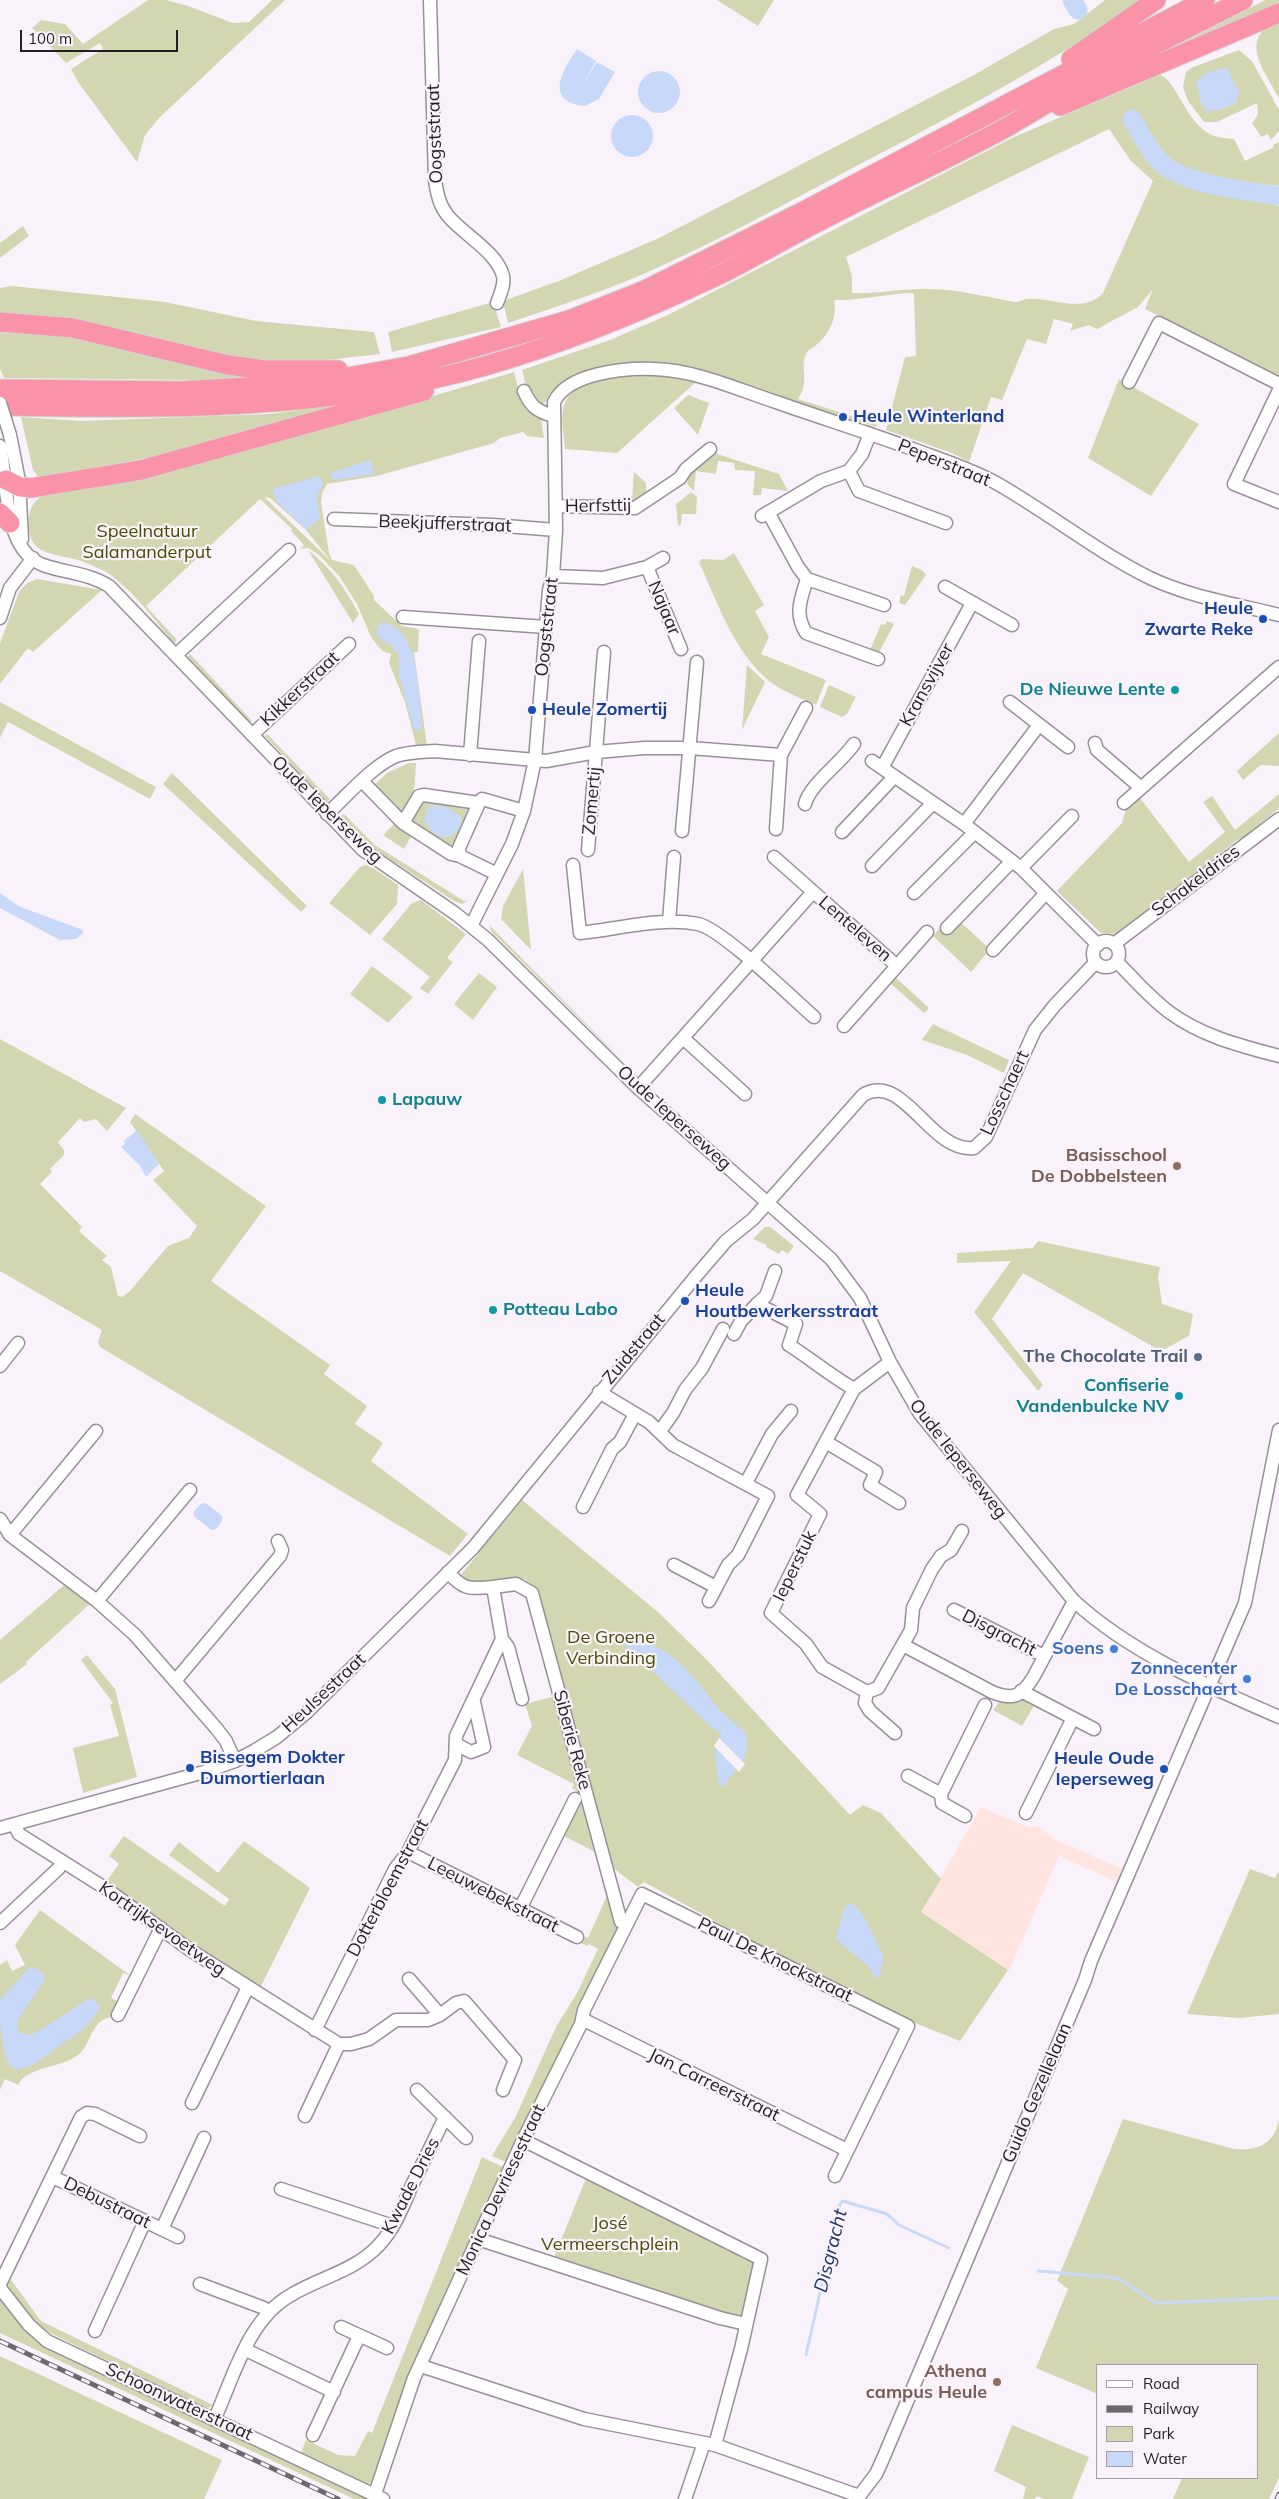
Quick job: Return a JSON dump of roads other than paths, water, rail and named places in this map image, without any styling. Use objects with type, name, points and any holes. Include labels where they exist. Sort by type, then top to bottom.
[{"type":"highway","points":[[998,108],[1156,0]]},
{"type":"highway","points":[[0,389],[172,391],[314,383],[409,366],[569,320],[645,290],[802,212],[1205,0]]},
{"type":"highway","points":[[0,405],[173,407],[245,405],[315,399],[371,390],[483,366],[572,337],[658,303],[724,272],[1006,127],[1078,85],[1242,0]]},
{"type":"highway","points":[[1006,127],[1086,96],[1279,13]]},
{"type":"highway","points":[[1,322],[73,328],[228,365],[265,370],[336,370],[409,366]]},
{"type":"highway","points":[[11,485],[31,488],[141,470],[459,381],[483,366]]},
{"type":"street","name":"Oogststraat","points":[[430,0],[435,180],[439,200],[447,215],[494,258],[503,275],[504,282],[497,303]]},
{"type":"street","points":[[1129,382],[1159,323],[1279,384]]},
{"type":"street","name":"Peperstraat","points":[[553,416],[554,402],[558,394],[569,384],[595,375],[624,369],[654,368],[704,378],[958,466],[998,484],[1114,558],[1151,578],[1186,592],[1279,615]]},
{"type":"street","points":[[1279,390],[1234,484],[1279,502]]},
{"type":"street","points":[[524,391],[529,404],[536,410],[553,416]]},
{"type":"street","points":[[0,405],[10,435],[11,485],[5,518],[19,543],[30,554]]},
{"type":"street","name":"Oogststraat","points":[[470,926],[512,844],[524,811],[535,760],[549,590],[554,576],[556,436],[553,416]]},
{"type":"street","points":[[870,434],[862,454],[850,471],[821,481],[765,514],[807,579],[884,605]]},
{"type":"street","points":[[0,446],[20,525],[30,554],[10,588],[0,618]]},
{"type":"street","name":"Herfsttij","points":[[556,506],[635,508],[680,478],[686,469],[710,449]]},
{"type":"street","points":[[850,471],[859,491],[946,522]]},
{"type":"street","name":"Beekjufferstraat","points":[[334,519],[493,525],[556,530]]},
{"type":"street","points":[[176,655],[289,550]]},
{"type":"street","name":"Oude Ieperseweg","points":[[30,554],[44,566],[89,576],[109,586],[327,814],[375,860],[470,926],[638,1088],[825,1254],[845,1276],[860,1298],[890,1362],[920,1414],[942,1444],[1074,1601],[1097,1622],[1210,1687],[1279,1717]]},
{"type":"street","name":"Najaar","points":[[554,576],[603,578],[646,567],[663,558]]},
{"type":"street","name":"Najaar","points":[[646,567],[681,648]]},
{"type":"street","points":[[807,579],[798,608],[800,623],[806,633],[878,660]]},
{"type":"street","points":[[945,587],[1012,625]]},
{"type":"street","name":"Kransvijver","points":[[972,603],[877,764],[964,824],[1016,864],[1098,945]]},
{"type":"street","points":[[404,617],[546,627]]},
{"type":"street","points":[[470,755],[479,641]]},
{"type":"street","name":"Kikkerstraat","points":[[252,735],[349,644]]},
{"type":"street","name":"Zomertij","points":[[588,850],[604,652]]},
{"type":"street","points":[[682,831],[697,662]]},
{"type":"street","points":[[1124,803],[1279,666]]},
{"type":"street","points":[[1010,702],[1068,748]]},
{"type":"street","points":[[776,829],[781,755],[806,708]]},
{"type":"street","points":[[964,824],[1038,724]]},
{"type":"street","points":[[1095,743],[1097,750],[1140,787]]},
{"type":"street","points":[[805,804],[807,796],[845,758],[854,744]]},
{"type":"street","name":"Zomertij","points":[[327,814],[386,761],[398,756],[435,751],[546,761],[596,752],[690,748],[781,755]]},
{"type":"street","points":[[842,832],[894,777]]},
{"type":"street","points":[[363,782],[403,824],[451,854],[460,856],[497,874]]},
{"type":"street","points":[[403,824],[419,796],[424,795],[479,803]]},
{"type":"street","points":[[460,856],[459,848],[482,799],[524,811]]},
{"type":"street","points":[[872,866],[933,803]]},
{"type":"street","points":[[946,928],[1072,816]]},
{"type":"street","name":"Schakeldries","points":[[1114,944],[1279,819]]},
{"type":"street","points":[[914,894],[975,832]]},
{"type":"street","points":[[669,922],[674,857]]},
{"type":"street","name":"Lenteleven","points":[[774,857],[897,966]]},
{"type":"street","points":[[574,865],[580,933],[669,922],[699,924],[711,930],[751,962],[814,1017]]},
{"type":"street","name":"Lenteleven","points":[[638,1088],[813,892]]},
{"type":"street","points":[[993,950],[1046,893]]},
{"type":"street","name":"Lenteleven","points":[[844,1026],[927,932]]},
{"type":"street","points":[[1106,942],[1114,944],[1118,951],[1117,962],[1105,967],[1096,962],[1094,954],[1098,945],[1106,942]]},
{"type":"street","name":"Losschaert","points":[[767,1203],[863,1095],[872,1090],[887,1090],[954,1145],[962,1148],[974,1148],[986,1137],[1035,1030],[1054,1005],[1096,962]]},
{"type":"street","points":[[1117,962],[1168,1012],[1185,1023],[1204,1034],[1279,1056]]},
{"type":"street","points":[[683,1038],[745,1094]]},
{"type":"street","name":"Zuidstraat","points":[[509,1502],[720,1248],[767,1203]]},
{"type":"street","points":[[660,1431],[673,1413],[685,1390],[729,1331],[742,1321],[766,1296],[775,1271]]},
{"type":"street","points":[[757,1304],[796,1324],[789,1345],[828,1374],[854,1389]]},
{"type":"street","points":[[0,1366],[18,1343]]},
{"type":"street","name":"Ieperstuk","points":[[867,1692],[822,1667],[806,1644],[771,1613],[820,1514],[797,1495],[854,1389],[890,1362]]},
{"type":"street","points":[[599,1392],[660,1431],[673,1445],[768,1496],[738,1555],[728,1564],[709,1601]]},
{"type":"street","points":[[746,1483],[772,1434],[791,1411]]},
{"type":"street","points":[[583,1506],[612,1449],[620,1442],[635,1414]]},
{"type":"street","name":"Guido Gezellelaan","points":[[858,2497],[876,2474],[882,2461],[1091,1962],[1245,1603],[1279,1430]]},
{"type":"street","points":[[10,1535],[96,1431]]},
{"type":"street","points":[[826,1442],[876,1472],[870,1485],[899,1503]]},
{"type":"street","points":[[97,1602],[190,1490]]},
{"type":"street","name":"Heulsestraat","points":[[0,1828],[195,1774],[235,1761],[277,1737],[307,1712],[448,1572],[494,1524],[509,1502]]},
{"type":"street","points":[[0,1519],[10,1535],[97,1602],[134,1635],[226,1741],[235,1761]]},
{"type":"street","points":[[895,1733],[864,1702],[867,1692],[878,1688],[910,1630],[912,1608],[932,1569],[941,1556],[951,1550],[962,1531]]},
{"type":"street","points":[[175,1681],[280,1556],[282,1550],[278,1541]]},
{"type":"street","points":[[674,1565],[716,1587]]},
{"type":"street","points":[[448,1572],[457,1583],[470,1589],[493,1587],[502,1640],[508,1647],[522,1699]]},
{"type":"street","name":"Siberie Reke","points":[[493,1587],[516,1584],[532,1593],[621,1922],[626,1924]]},
{"type":"street","name":"Disgracht","points":[[1021,1691],[1027,1687],[1074,1601]]},
{"type":"street","name":"Disgracht","points":[[954,1610],[1044,1656]]},
{"type":"street","name":"Dotterbloemstraat","points":[[315,2030],[395,1869],[408,1852],[455,1760],[456,1736],[474,1702],[502,1640]]},
{"type":"street","points":[[903,1645],[989,1699],[1016,1696],[1021,1691],[1094,1729]]},
{"type":"street","points":[[965,1816],[942,1803],[941,1794],[989,1699]]},
{"type":"street","points":[[456,1744],[471,1752],[484,1747],[474,1702]]},
{"type":"street","points":[[1026,1813],[1073,1718]]},
{"type":"street","points":[[908,1776],[941,1794]]},
{"type":"street","points":[[520,1909],[575,1799]]},
{"type":"street","name":"Kortrijksevoetweg","points":[[14,1824],[20,1834],[248,1987],[339,2044]]},
{"type":"street","name":"Leeuwebekstraat","points":[[408,1852],[577,1937]]},
{"type":"street","points":[[0,1923],[59,1868],[62,1861]]},
{"type":"street","name":"Monica Devriesestraat","points":[[379,2496],[414,2378],[523,2140],[582,2019],[584,2010],[642,1894]]},
{"type":"street","name":"Paul De Knockstraat","points":[[642,1894],[908,2026],[847,2150]]},
{"type":"street","points":[[118,2015],[161,1928]]},
{"type":"street","points":[[409,1979],[440,2015]]},
{"type":"street","points":[[192,2104],[248,1987]]},
{"type":"street","points":[[305,2116],[339,2044],[351,2044],[369,2039],[396,2020],[428,2020],[440,2015],[456,2002],[464,2001],[515,2060],[503,2090]]},
{"type":"street","name":"Jan Carreerstraat","points":[[582,2019],[847,2150]]},
{"type":"street","name":"Kwade Dries","points":[[417,2090],[466,2138]]},
{"type":"street","points":[[0,2286],[81,2117],[87,2113],[140,2136]]},
{"type":"street","name":"Kwade Dries","points":[[215,2418],[252,2334],[269,2312],[290,2295],[360,2261],[381,2243],[393,2226],[445,2117]]},
{"type":"street","name":"Debustraat","points":[[162,2229],[204,2138]]},
{"type":"street","points":[[523,2140],[761,2259],[746,2324],[709,2444],[685,2499]]},
{"type":"street","points":[[835,2176],[847,2150]]},
{"type":"street","name":"Debustraat","points":[[53,2177],[178,2237]]},
{"type":"street","points":[[281,2189],[393,2226]]},
{"type":"street","points":[[95,2331],[145,2222]]},
{"type":"street","points":[[478,2239],[720,2318],[746,2324]]},
{"type":"street","points":[[200,2284],[264,2308],[269,2312]]},
{"type":"street","name":"Schoonwaterstraat","points":[[0,2286],[29,2325],[47,2341],[379,2496]]},
{"type":"street","points":[[341,2327],[387,2348]]},
{"type":"street","points":[[313,2435],[359,2336]]},
{"type":"street","points":[[246,2350],[334,2392]]},
{"type":"street","points":[[421,2366],[584,2419],[709,2444],[858,2497]]},
{"type":"water","points":[[577,49],[596,61],[583,84],[597,62],[615,72],[599,99],[585,106],[572,103],[564,98],[560,91],[562,75]]},
{"type":"water","points":[[1227,68],[1239,92],[1237,102],[1220,110],[1207,111],[1201,103],[1196,81],[1208,72]]},
{"type":"water","points":[[655,71],[663,71],[674,77],[680,92],[674,107],[663,113],[655,113],[644,107],[638,96],[638,88],[644,77]]},
{"type":"water","points":[[628,115],[636,115],[647,121],[653,136],[647,151],[636,157],[628,157],[617,151],[611,140],[611,132],[617,121]]},
{"type":"water","points":[[370,460],[375,474],[333,480],[330,473]]},
{"type":"water","points":[[319,476],[323,484],[317,497],[320,519],[306,530],[277,502],[272,489]]},
{"type":"water","points":[[383,622],[396,628],[405,638],[411,651],[416,666],[418,682],[422,728],[420,731],[414,729],[399,676],[399,655],[390,644],[382,640],[377,634],[377,627]]},
{"type":"water","points":[[433,805],[446,807],[461,816],[462,822],[458,830],[448,837],[443,837],[428,827],[424,820],[428,808]]},
{"type":"water","points":[[0,893],[18,906],[83,930],[83,933],[76,939],[60,940],[0,908]]},
{"type":"water","points":[[137,1130],[159,1164],[146,1177],[140,1166],[121,1147],[125,1144],[124,1141]]},
{"type":"water","points":[[202,1503],[207,1504],[222,1516],[222,1521],[216,1529],[211,1530],[194,1516],[194,1511]]},
{"type":"water","points":[[625,1640],[653,1646],[676,1659],[695,1679],[716,1706],[746,1733],[746,1754],[726,1786],[719,1785],[715,1753],[721,1733],[711,1727],[623,1643]]},
{"type":"water","points":[[849,1903],[860,1911],[884,1956],[879,1977],[874,1978],[869,1968],[836,1938],[844,1909]]},
{"type":"water","points":[[29,1968],[40,1971],[45,1976],[44,1981],[18,2020],[17,2029],[20,2033],[32,2035],[88,1999],[94,1999],[100,2007],[80,2031],[39,2061],[21,2069],[14,2068],[9,2063],[5,2054],[0,2018],[0,2000]]},
{"type":"waterway","points":[[1072,0],[1078,10]]},
{"type":"waterway","points":[[1132,119],[1155,156],[1175,173],[1203,183],[1279,196]]},
{"type":"waterway","name":"Disgracht","points":[[806,2355],[840,2204],[843,2201],[887,2214],[899,2225],[949,2248]]},
{"type":"waterway","name":"Disgracht","points":[[1038,2271],[1109,2277],[1121,2280],[1156,2303],[1279,2298]]},
{"type":"railway","points":[[0,2341],[338,2499]]},
{"type":"railway","points":[[1277,2499],[1279,2494]]},
{"type":"place","name":"Heule Winterland","points":[[843,417]]},
{"type":"place","name":"Heule Zwarte Reke","points":[[1263,619]]},
{"type":"place","name":"De Nieuwe Lente","points":[[1175,690]]},
{"type":"place","name":"Heule Zomertij","points":[[532,710]]},
{"type":"place","name":"Lapauw","points":[[382,1100]]},
{"type":"place","name":"Basisschool De Dobbelsteen","points":[[1177,1166]]},
{"type":"place","name":"Heule Houtbewerkersstraat","points":[[685,1301]]},
{"type":"place","name":"Potteau Labo","points":[[493,1310]]},
{"type":"place","name":"The Chocolate Trail","points":[[1198,1357]]},
{"type":"place","name":"Confiserie Vandenbulcke NV","points":[[1179,1396]]},
{"type":"place","name":"Soens","points":[[1114,1649]]},
{"type":"place","name":"Zonnecenter De Losschaert","points":[[1247,1679]]},
{"type":"place","name":"Bissegem Dokter Dumortierlaan","points":[[190,1768]]},
{"type":"place","name":"Heule Oude Ieperseweg","points":[[1164,1769]]},
{"type":"place","name":"Athena campus Heule","points":[[997,2382]]},
{"type":"park label","name":"Speelnatuur Salamanderput","points":[[147,542]]},
{"type":"park label","name":"De Groene Verbinding","points":[[611,1648]]},
{"type":"park label","name":"José Vermeerschplein","points":[[610,2234]]}]
